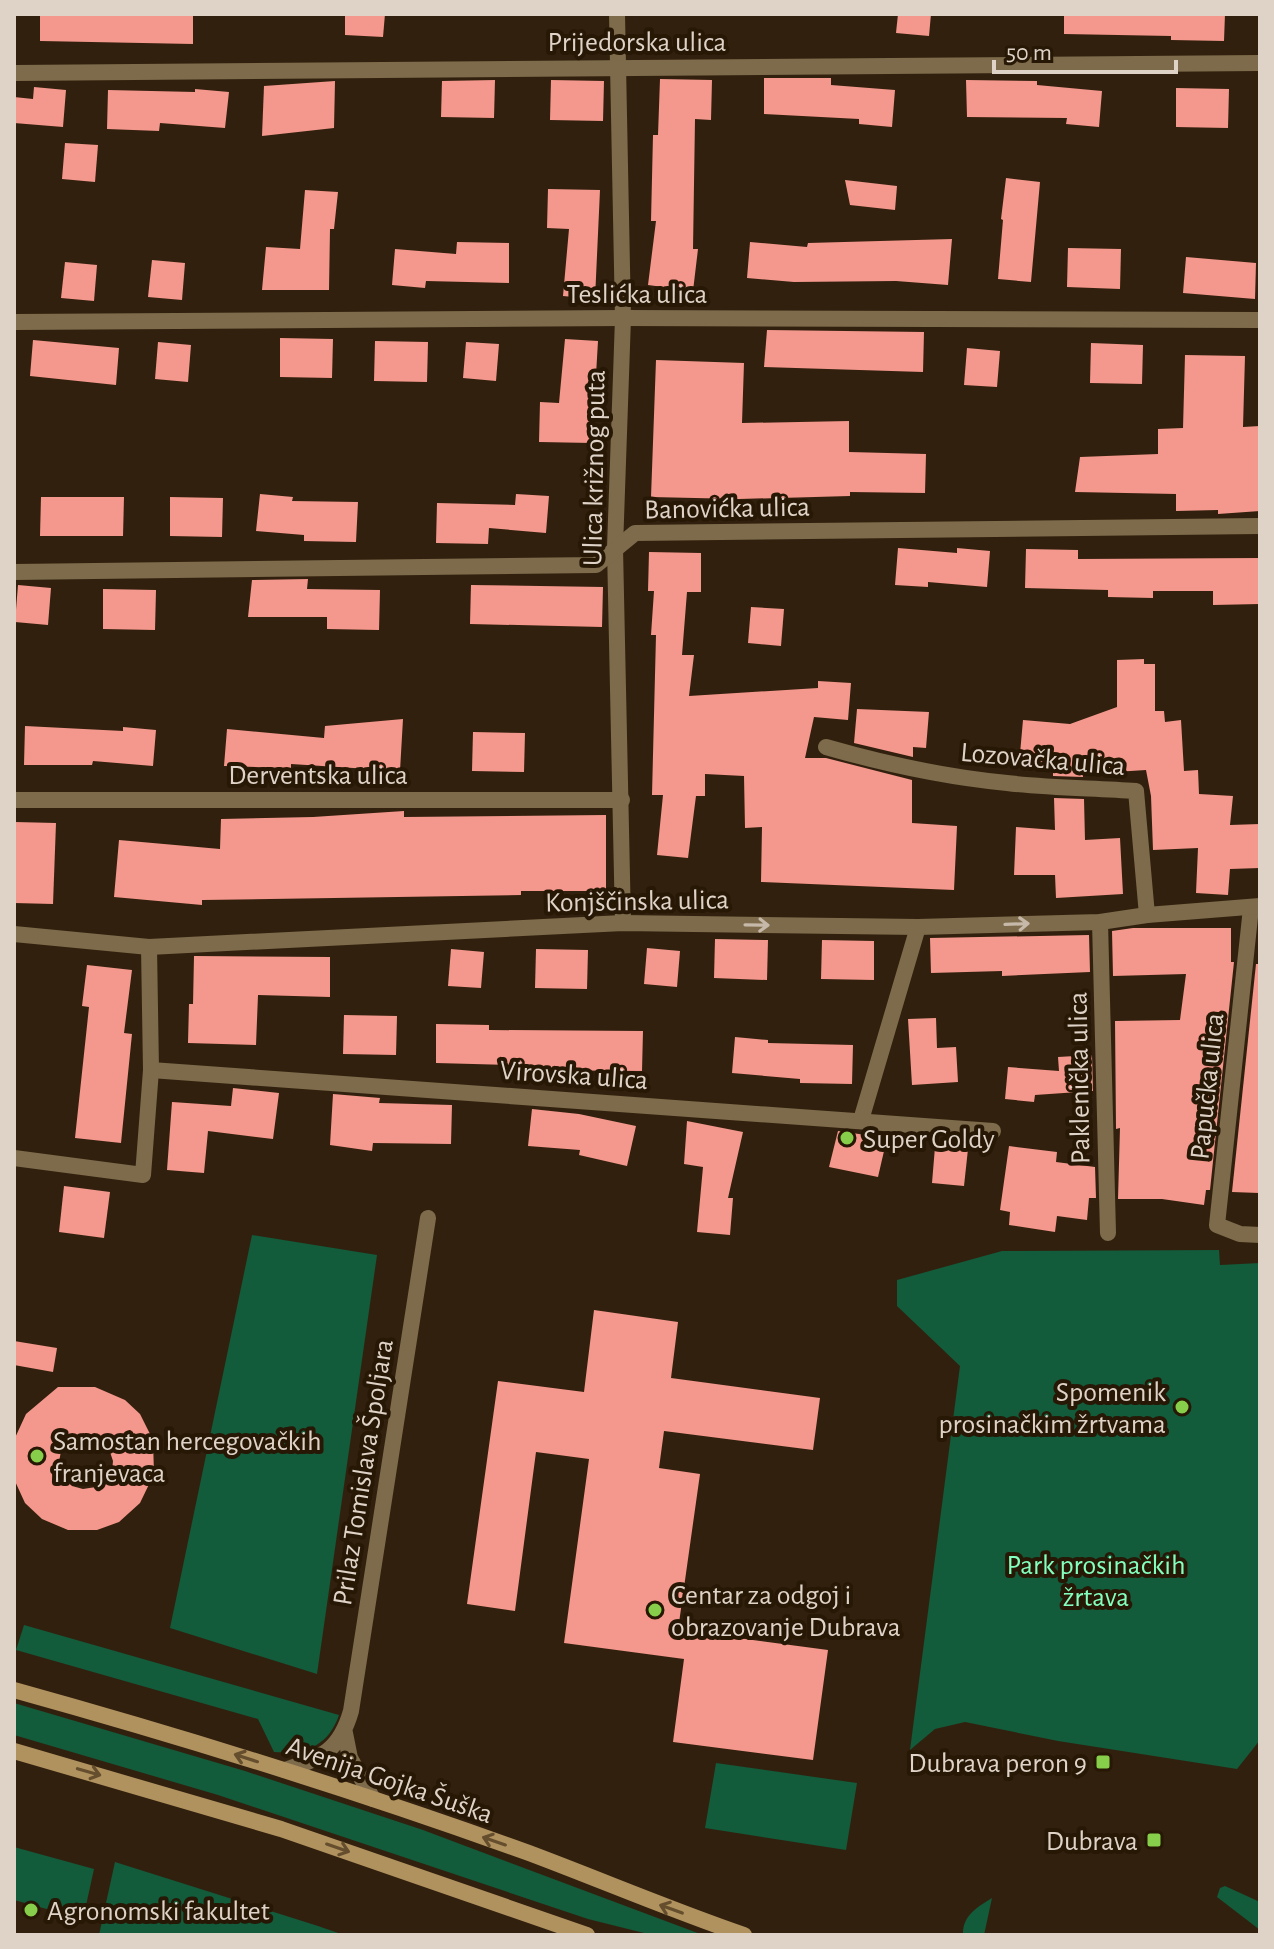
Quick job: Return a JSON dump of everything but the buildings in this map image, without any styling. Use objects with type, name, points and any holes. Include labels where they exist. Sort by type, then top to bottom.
[{"type":"main road","name":"Avenija Gojka Šuška","points":[[14,1690],[373,1799],[531,1854],[645,1900],[744,1935]]},
{"type":"main road","points":[[14,1751],[281,1829],[587,1935]]},
{"type":"street","name":"Ulica križnog puta","points":[[617,14],[623,318],[615,548],[623,923]]},
{"type":"street","name":"Prijedorska ulica","points":[[14,73],[1260,63]]},
{"type":"street","name":"Teslićka ulica","points":[[14,322],[623,318],[1260,320]]},
{"type":"street","name":"Banovićka ulica","points":[[14,572],[596,565],[635,533],[1260,526]]},
{"type":"street","name":"Lozovačka ulica","points":[[826,747],[880,763],[941,775],[1009,784],[1136,791],[1147,915]]},
{"type":"street","name":"Derventska ulica","points":[[14,800],[622,800]]},
{"type":"street","name":"Konjščinska ulica","points":[[14,934],[149,947],[623,923],[918,927],[1100,922],[1147,915],[1255,907]]},
{"type":"street","name":"Papučka ulica","points":[[1255,907],[1217,1225],[1240,1234],[1260,1235]]},
{"type":"street","name":"Paklenička ulica","points":[[1100,922],[1108,1233]]},
{"type":"street","points":[[861,1120],[918,927]]},
{"type":"street","points":[[14,1158],[143,1175],[151,1070],[149,947]]},
{"type":"street","name":"Virovska ulica","points":[[151,1070],[993,1131]]},
{"type":"street","name":"Prilaz Tomislava Špoljara","points":[[345,1733],[351,1711],[428,1218]]},
{"type":"street","points":[[285,1770],[324,1755],[345,1733]]},
{"type":"street","points":[[345,1733],[350,1758],[373,1799]]},
{"type":"green space","points":[[252,1235],[377,1255],[317,1674],[170,1628]]},
{"type":"green space","name":"Park prosinačkih žrtava","points":[[1219,1250],[1220,1265],[1260,1263],[1260,1740],[1237,1769],[1058,1741],[965,1722],[935,1729],[910,1750],[960,1366],[897,1306],[897,1280],[1002,1251]]},
{"type":"green space","points":[[24,1625],[339,1715],[329,1735],[314,1746],[296,1752],[274,1752],[258,1719],[16,1650]]},
{"type":"green space","points":[[14,1703],[245,1771],[423,1830],[703,1935],[652,1935],[588,1919],[218,1795],[14,1735]]},
{"type":"green space","points":[[716,1763],[857,1783],[846,1850],[705,1828]]},
{"type":"green space","points":[[14,1847],[94,1869],[83,1919],[14,1900]]},
{"type":"green space","points":[[115,1862],[318,1926],[344,1935],[99,1935]]},
{"type":"green space","points":[[1225,1886],[1260,1902],[1260,1930],[1217,1897],[1220,1888]]},
{"type":"green space","points":[[992,1898],[984,1935],[963,1935],[968,1917]]},
{"type":"place","name":"Super Goldy","points":[[847,1138]]},
{"type":"place","name":"Spomenik prosinačkim žrtvama","points":[[1182,1407]]},
{"type":"place","name":"Samostan hercegovačkih franjevaca","points":[[37,1456]]},
{"type":"place","name":"Centar za odgoj i obrazovanje Dubrava","points":[[655,1610]]},
{"type":"place","name":"Dubrava peron 9","points":[[1103,1762]]},
{"type":"place","name":"Dubrava","points":[[1154,1840]]},
{"type":"place","name":"Agronomski fakultet","points":[[31,1910]]}]
